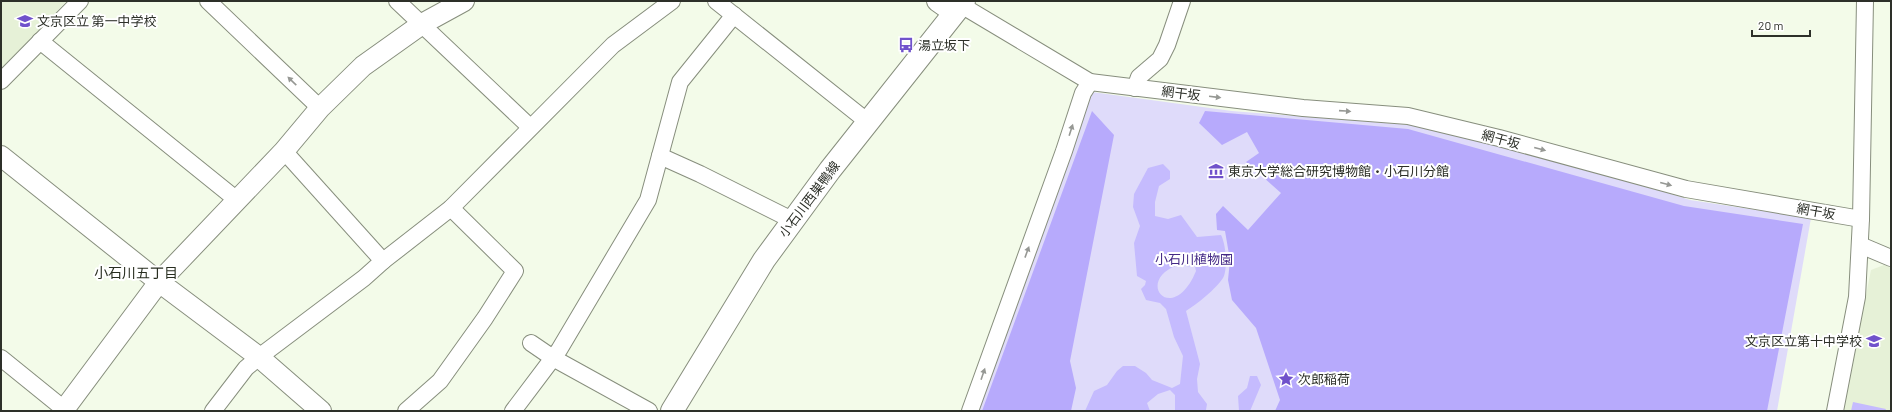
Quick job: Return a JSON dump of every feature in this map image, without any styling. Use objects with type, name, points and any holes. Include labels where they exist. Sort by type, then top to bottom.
[{"type":"main road","name":"小石川西巣鴨線","points":[[672,411],[760,266],[792,220],[960,6]]},
{"type":"street","points":[[1,81],[80,1]]},
{"type":"street","points":[[208,1],[320,108]]},
{"type":"street","points":[[397,1],[530,127]]},
{"type":"street","points":[[1,358],[63,410],[159,282],[284,151],[320,108],[363,66],[422,24],[464,1]]},
{"type":"street","points":[[213,411],[246,368],[259,356],[364,278],[383,261],[451,208],[613,45],[672,1]]},
{"type":"street","points":[[716,1],[868,122]]},
{"type":"street","points":[[937,1],[960,6],[1090,82],[1083,94],[1062,158],[970,411]]},
{"type":"street","points":[[1135,88],[1139,77],[1160,59],[1167,45],[1182,1]]},
{"type":"street","points":[[1835,411],[1857,297],[1861,219],[1865,1]]},
{"type":"street","points":[[513,411],[553,358],[648,200],[680,82],[734,15]]},
{"type":"street","points":[[40,41],[237,200]]},
{"type":"street","name":"網干坂","points":[[1090,82],[1303,108],[1408,116],[1498,138],[1686,189],[1861,219]]},
{"type":"street","points":[[284,151],[383,261]]},
{"type":"street","points":[[1,156],[159,282],[259,356],[321,411]]},
{"type":"street","points":[[660,156],[700,174],[792,220]]},
{"type":"street","points":[[406,411],[440,381],[485,318],[515,272],[451,208]]},
{"type":"street","points":[[1860,245],[1891,258]]},
{"type":"street","points":[[532,343],[553,358],[649,411]]},
{"type":"shaded area","name":"文京区立 第一中学校","points":[[1,1],[66,1],[31,40],[1,68]]},
{"type":"shaded area","points":[[1092,111],[1114,135],[1070,361],[1076,388],[1071,411],[982,411]]},
{"type":"shaded area","name":"小石川植物園","points":[[1205,111],[1408,129],[1684,206],[1803,224],[1767,411],[1275,411],[1280,400],[1256,328],[1232,300],[1228,280],[1230,260],[1225,231],[1217,230],[1216,214],[1223,206],[1248,230],[1281,193],[1246,162],[1259,153],[1247,132],[1222,145],[1199,123]]},
{"type":"shaded area","points":[[1163,164],[1170,171],[1170,179],[1159,186],[1155,202],[1155,216],[1168,219],[1181,215],[1197,237],[1221,235],[1223,239],[1226,256],[1226,269],[1223,278],[1206,296],[1186,311],[1200,364],[1197,379],[1198,392],[1207,404],[1206,410],[1175,411],[1175,395],[1170,390],[1158,394],[1147,403],[1150,411],[1085,411],[1094,391],[1107,385],[1117,371],[1123,366],[1135,366],[1146,373],[1152,380],[1172,388],[1180,384],[1183,356],[1174,337],[1166,309],[1160,303],[1146,300],[1141,289],[1145,285],[1146,281],[1137,276],[1134,243],[1140,226],[1133,207],[1134,194],[1148,168]],"holes":[[[1178,265],[1195,267],[1196,271],[1187,287],[1177,296],[1168,298],[1162,295],[1158,289],[1159,281],[1165,272]]]},
{"type":"shaded area","name":"文京区立第十中学校","points":[[1884,265],[1891,268],[1891,411],[1843,411],[1871,270]]},
{"type":"shaded area","points":[[1250,376],[1257,376],[1261,385],[1250,411],[1239,411],[1238,396],[1247,388]]},
{"type":"shaded area","points":[[1853,402],[1886,409],[1885,411],[1851,411]]},
{"type":"green space","name":"小石川植物園","points":[[1092,92],[1232,111],[1411,125],[1495,142],[1576,164],[1690,200],[1811,218],[1777,411],[977,411]]},
{"type":"place","name":"文京区立 第一中学校","points":[[25,21]]},
{"type":"place","name":"湯立坂下","points":[[906,45]]},
{"type":"place","name":"東京大学総合研究博物館・小石川分館","points":[[1216,171]]},
{"type":"place","name":"文京区立第十中学校","points":[[1874,341]]},
{"type":"place","name":"次郎稲荷","points":[[1286,379]]},
{"type":"district","name":"小石川五丁目","points":[[136,273]]}]
